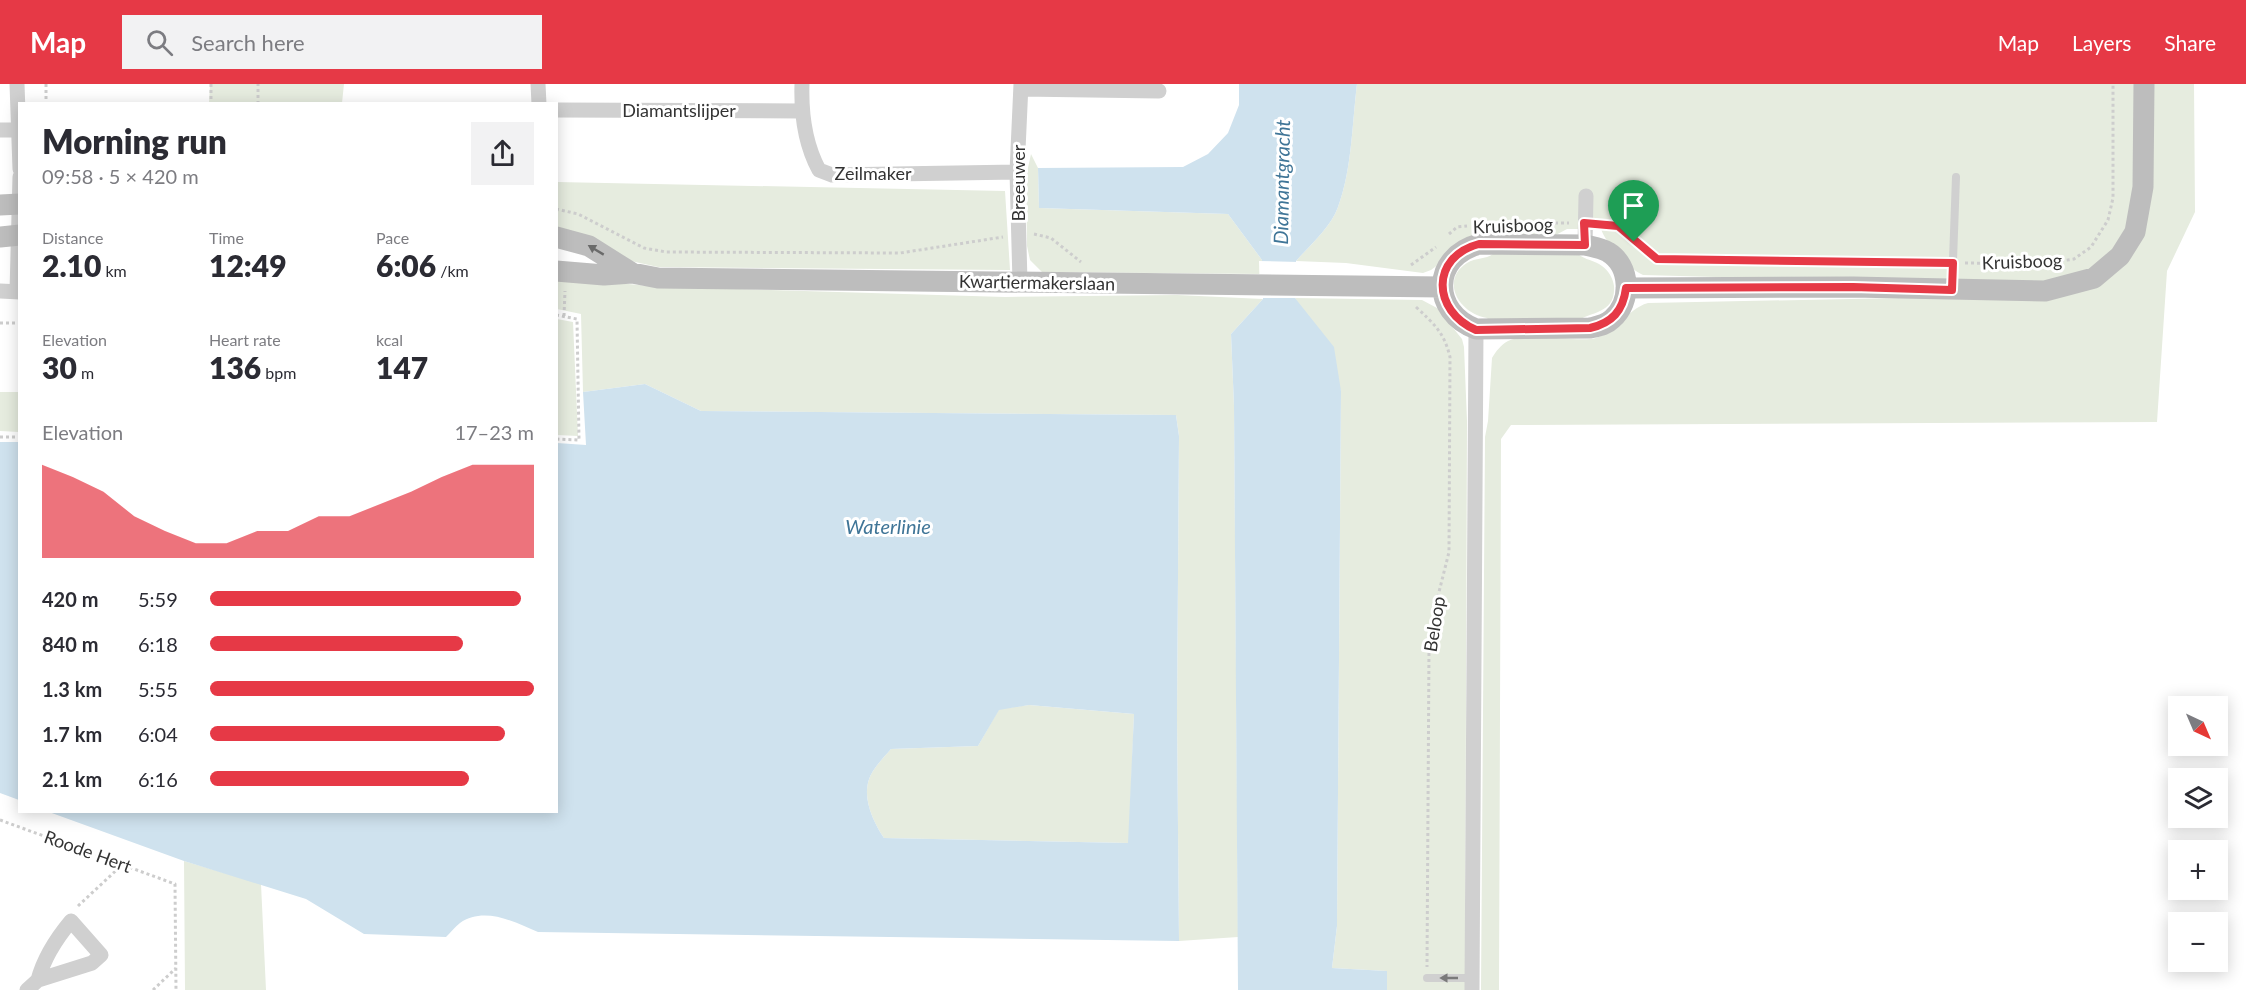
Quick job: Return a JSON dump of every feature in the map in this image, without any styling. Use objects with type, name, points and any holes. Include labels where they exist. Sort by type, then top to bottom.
[{"type":"main road","name":"Kruisboog","points":[[1626,288],[1853,287],[2045,291],[2094,278],[2120,256],[2135,232],[2143,187],[2144,84]]},
{"type":"main road","name":"Kwartiermakerslaan","points":[[558,238],[590,246],[632,273]]},
{"type":"main road","points":[[1479,244],[1585,245],[1600,249],[1616,258],[1626,276],[1624,300],[1620,310],[1604,325],[1590,328],[1476,330],[1455,317],[1444,301],[1442,287],[1445,272],[1459,253],[1468,247],[1479,244]]},
{"type":"main road","name":"Kwartiermakerslaan","points":[[558,271],[604,275],[632,273],[658,278],[1258,286],[1301,286],[1410,275],[1442,287]]},
{"type":"street","points":[[17,84],[18,107]]},
{"type":"street","points":[[538,84],[538,102]]},
{"type":"street","name":"Zeilmaker","points":[[802,84],[801,111],[813,158],[819,170],[832,175],[1017,172]]},
{"type":"street","points":[[1021,87],[1159,91]]},
{"type":"street","name":"Breeuwer","points":[[1020,282],[1017,172],[1021,87]]},
{"type":"street","name":"Diamantslijper","points":[[558,110],[801,111]]},
{"type":"street","points":[[0,130],[18,130]]},
{"type":"street","points":[[0,291],[18,292],[12,236],[13,204],[18,185]]},
{"type":"street","points":[[1585,245],[1586,196]]},
{"type":"street","name":"Beloop","points":[[1472,984],[1476,330]]},
{"type":"street","points":[[71,921],[101,955],[92,963],[33,985],[57,937],[71,921]]},
{"type":"lane","points":[[1952,290],[1956,177]]},
{"type":"lane","points":[[1427,978],[1472,984]]},
{"type":"path","points":[[46,84],[46,102]]},
{"type":"path","points":[[211,84],[211,102]]},
{"type":"path","points":[[258,84],[258,102]]},
{"type":"path","name":"Kruisboog","points":[[1552,223],[1618,226],[1657,259],[2042,264],[2074,259],[2091,247],[2108,220],[2113,198],[2114,84]]},
{"type":"path","name":"Kwartiermakerslaan","points":[[558,209],[578,214],[644,248],[666,252],[900,253],[1035,234],[1051,238],[1083,264]]},
{"type":"path","name":"Kruisboog","points":[[1449,235],[1457,228],[1477,226]]},
{"type":"path","points":[[1410,275],[1441,242]]},
{"type":"path","name":"Beloop","points":[[1410,275],[1414,306],[1444,336],[1450,357],[1449,552],[1432,620],[1429,650],[1427,978]]},
{"type":"path","points":[[558,315],[577,319],[579,440],[558,439]]},
{"type":"path","points":[[0,323],[18,323]]},
{"type":"path","points":[[0,436],[18,437]]},
{"type":"path","name":"Roode Hert","points":[[0,820],[175,884],[176,968]]},
{"type":"path","points":[[71,921],[67,916],[123,864]]},
{"type":"path","points":[[153,990],[176,968]]},
{"type":"path","points":[[176,968],[176,990]]},
{"type":"shaded area","points":[[210,84],[344,84],[342,102],[209,102]]},
{"type":"shaded area","points":[[1357,84],[2136,84],[2136,188],[2126,237],[2084,275],[2053,283],[1944,283],[1643,275],[1619,255],[1601,229],[1567,229],[1552,237],[1439,264],[1423,273],[1346,263],[1296,261],[1325,229],[1338,207],[1349,162]]},
{"type":"shaded area","points":[[2149,84],[2194,84],[2195,212],[2167,271],[2157,422],[1511,425],[1501,439],[1499,990],[1481,990],[1485,437],[1492,358],[1495,353],[1508,341],[1516,339],[1536,337],[1591,339],[1599,337],[1614,328],[1640,306],[1648,303],[2047,295],[2124,258]]},
{"type":"shaded area","points":[[1031,154],[1038,168],[1039,208],[1228,214],[1262,260],[1262,274],[1042,272],[1030,260],[1027,246],[1026,177]]},
{"type":"shaded area","points":[[558,182],[1005,191],[1010,270],[658,267],[622,259],[558,230]]},
{"type":"shaded area","points":[[1494,253],[1577,253],[1599,264],[1608,272],[1613,280],[1614,295],[1607,307],[1576,322],[1489,321],[1468,310],[1456,295],[1454,287],[1459,270],[1467,263]]},
{"type":"shaded area","points":[[558,277],[649,286],[738,289],[1005,297],[1177,295],[1263,299],[1231,334],[1234,406],[1238,937],[1179,941],[1177,716],[1179,436],[1176,415],[701,411],[645,384],[583,392],[581,314],[558,309]]},
{"type":"shaded area","points":[[1295,298],[1422,300],[1437,308],[1462,339],[1464,347],[1467,421],[1465,990],[1387,990],[1387,971],[1332,968],[1337,926],[1341,391]]},
{"type":"shaded area","points":[[558,319],[573,322],[578,436],[558,435]]},
{"type":"shaded area","points":[[0,392],[18,392],[18,432],[0,431]]},
{"type":"shaded area","points":[[1029,705],[1134,714],[1129,843],[884,838],[869,806],[867,788],[873,771],[891,749],[978,746],[999,709]]},
{"type":"shaded area","points":[[184,861],[261,884],[266,990],[185,990]]},
{"type":"water","name":"Diamantgracht","points":[[1239,84],[1357,84],[1349,162],[1343,192],[1330,222],[1296,261],[1295,298],[1334,347],[1341,391],[1337,926],[1332,968],[1387,971],[1387,990],[1238,990],[1234,406],[1231,334],[1263,299],[1262,260],[1228,214],[1039,208],[1038,168],[1183,167],[1208,154],[1228,133],[1239,105]]},
{"type":"water","name":"Waterlinie","points":[[645,384],[701,411],[1176,415],[1179,436],[1177,716],[1179,941],[538,932],[510,920],[489,916],[469,918],[460,923],[446,937],[364,934],[306,899],[184,861],[52,813],[558,813],[558,443],[586,445],[583,392]],"holes":[[[1029,705],[1134,714],[1128,843],[884,838],[869,806],[867,797],[869,779],[891,749],[978,746],[999,710]]]},
{"type":"water","points":[[0,442],[18,442],[18,800],[0,793]]},
{"type":"pier","points":[[1259,261],[1299,262],[1299,298],[1260,298]]},
{"type":"route","points":[[1584,223],[1618,226],[1634,242],[1657,259],[1953,263],[1952,290],[1853,287],[1626,288],[1620,310],[1604,325],[1590,328],[1542,330],[1476,330],[1455,317],[1444,301],[1442,287],[1445,272],[1459,253],[1468,247],[1479,244],[1585,245],[1584,223]]}]
